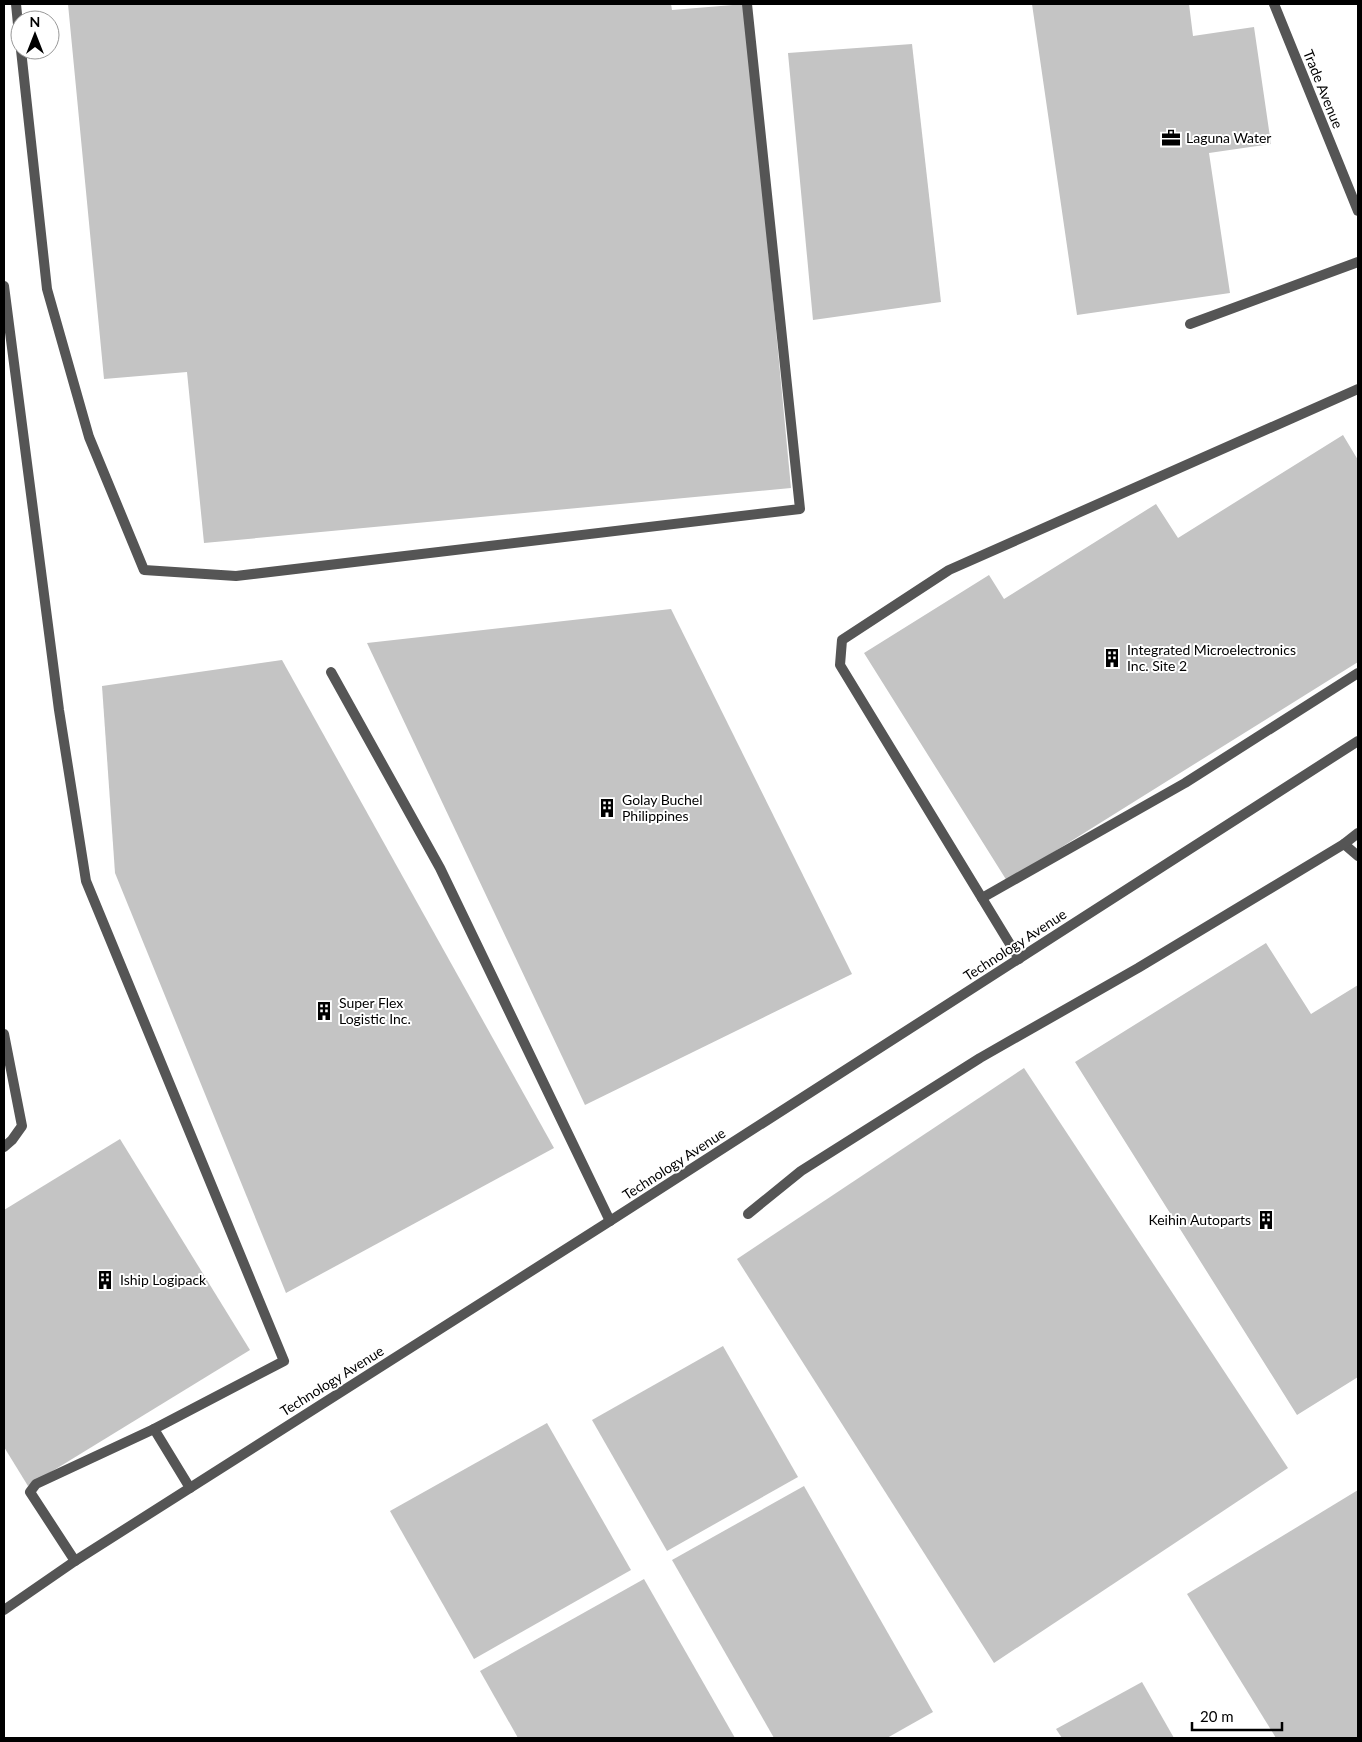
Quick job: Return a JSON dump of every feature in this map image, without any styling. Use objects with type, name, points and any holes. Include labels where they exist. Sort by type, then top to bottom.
[{"type":"street","points":[[22,60],[47,290],[89,437],[144,570],[236,576],[800,509],[747,4]]},
{"type":"street","name":"Trade Avenue","points":[[1274,4],[1358,212]]},
{"type":"street","points":[[1190,324],[1358,262]]},
{"type":"street","points":[[4,286],[59,710],[86,881],[284,1362],[154,1429],[36,1484],[30,1492],[75,1561]]},
{"type":"street","points":[[1020,958],[840,665],[842,640],[949,570],[1358,390]]},
{"type":"street","points":[[331,672],[440,868],[610,1221]]},
{"type":"street","points":[[982,898],[1184,783],[1358,673]]},
{"type":"street","name":"Technology Avenue","points":[[5,1607],[1358,741]]},
{"type":"street","points":[[748,1214],[801,1171],[980,1058],[1138,968],[1344,844],[1358,833]]},
{"type":"street","points":[[1344,844],[1358,856]]},
{"type":"street","points":[[4,1034],[22,1126],[12,1140],[4,1147]]},
{"type":"street","points":[[154,1429],[190,1488]]},
{"type":"building","points":[[68,4],[671,4],[672,10],[745,4],[791,488],[204,543],[187,372],[104,379]]},
{"type":"building","name":"Laguna Water","points":[[1032,4],[1189,4],[1193,36],[1254,27],[1271,144],[1209,153],[1230,293],[1077,315]]},
{"type":"building","points":[[912,44],[941,302],[813,320],[788,53]]},
{"type":"building","name":"Integrated Microelectronics Inc. Site 2","points":[[1343,435],[1358,460],[1358,662],[1007,881],[864,653],[989,575],[1004,599],[1156,504],[1178,538]]},
{"type":"building","name":"Golay Buchel Philippines","points":[[671,609],[852,974],[585,1105],[367,643]]},
{"type":"building","name":"Super Flex Logistic Inc.","points":[[282,660],[554,1148],[286,1293],[115,873],[102,686]]},
{"type":"building","name":"Keihin Autoparts","points":[[1266,943],[1311,1014],[1358,985],[1358,1377],[1297,1415],[1075,1062]]},
{"type":"building","points":[[1024,1068],[1288,1468],[994,1663],[737,1259]]},
{"type":"building","name":"Iship Logipack","points":[[120,1139],[250,1350],[28,1486],[4,1447],[4,1210]]},
{"type":"building","points":[[723,1346],[798,1477],[667,1551],[592,1420]]},
{"type":"building","points":[[547,1423],[631,1570],[474,1659],[390,1511]]},
{"type":"building","points":[[804,1486],[933,1712],[887,1738],[774,1738],[672,1560]]},
{"type":"building","points":[[1358,1490],[1358,1738],[1276,1738],[1187,1594]]},
{"type":"building","points":[[644,1579],[735,1738],[518,1738],[480,1671]]},
{"type":"building","points":[[1142,1682],[1174,1738],[1062,1738],[1056,1729]]},
{"type":"place","name":"Laguna Water","points":[[1171,138]]},
{"type":"place","name":"Integrated Microelectronics Inc. Site 2","points":[[1112,658]]},
{"type":"place","name":"Golay Buchel Philippines","points":[[607,808]]},
{"type":"place","name":"Super Flex Logistic Inc.","points":[[324,1011]]},
{"type":"place","name":"Keihin Autoparts","points":[[1266,1220]]},
{"type":"place","name":"Iship Logipack","points":[[105,1280]]}]
